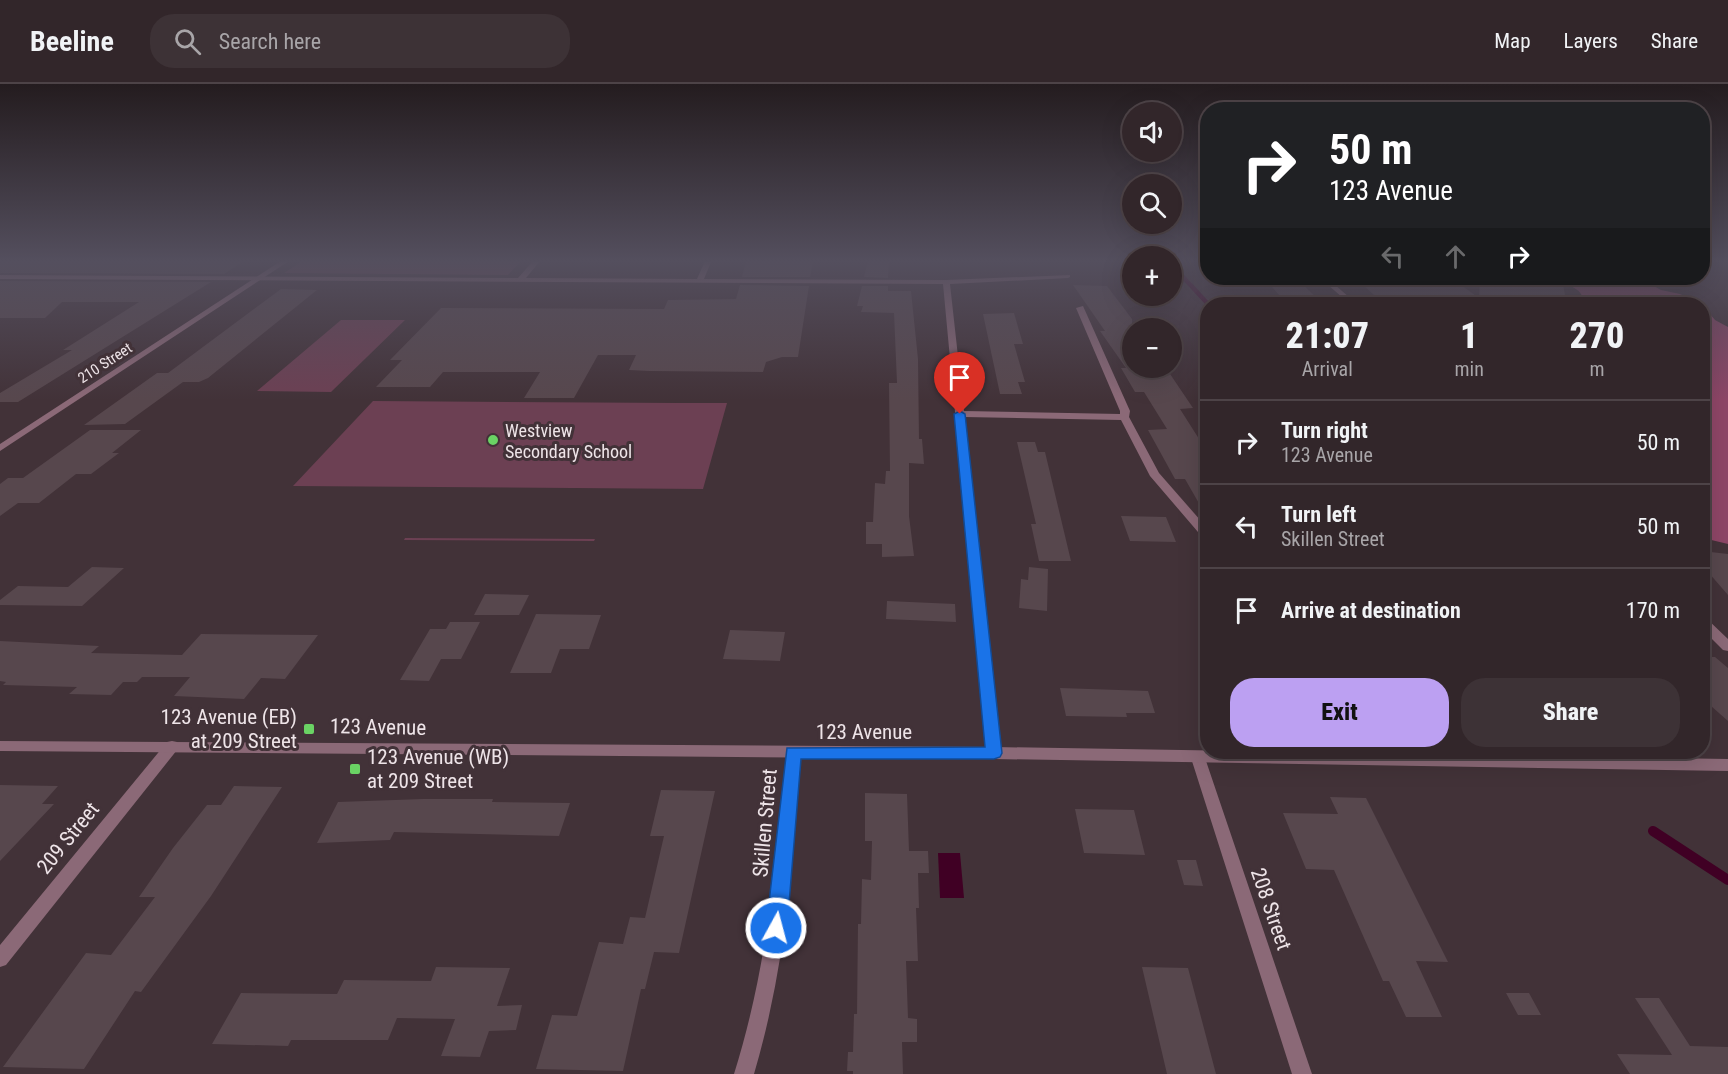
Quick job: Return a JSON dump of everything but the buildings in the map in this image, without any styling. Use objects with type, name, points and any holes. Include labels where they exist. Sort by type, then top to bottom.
[{"type":"street","name":"210 Street","points":[[0,448],[216,307]]},
{"type":"street","points":[[949,307],[994,753]]},
{"type":"street","points":[[1080,308],[1125,411],[1124,417],[1154,474],[1200,528]]},
{"type":"street","points":[[960,414],[1124,417]]},
{"type":"street","points":[[1710,629],[1728,647]]},
{"type":"street","name":"123 Avenue","points":[[0,746],[994,753],[1198,758]]},
{"type":"street","name":"209 Street","points":[[0,959],[172,746]]},
{"type":"street","name":"Skillen Street","points":[[744,1074],[758,1034],[771,972],[782,884],[793,753]]},
{"type":"street","name":"208 Street","points":[[1198,758],[1302,1074]]},
{"type":"street","name":"123 Avenue","points":[[1274,759],[1728,765]]},
{"type":"shaded area","points":[[1710,314],[1715,320],[1728,327],[1728,544],[1710,540]]},
{"type":"shaded area","points":[[341,320],[405,320],[331,392],[257,391]]},
{"type":"shaded area","points":[[373,401],[727,403],[703,489],[293,486]]},
{"type":"shaded area","points":[[405,538],[595,539],[594,541],[404,540]]},
{"type":"shaded area","points":[[938,853],[960,853],[964,898],[940,898]]},
{"type":"waterway","points":[[1653,831],[1728,880]]},
{"type":"place","name":"Westview Secondary School","points":[[493,440]]},
{"type":"place","name":"123 Avenue (EB) at 209 Street","points":[[309,729]]},
{"type":"place","name":"123 Avenue (WB) at 209 Street","points":[[355,769]]},
{"type":"route","points":[[776,928],[793,753],[994,753],[960,414]]}]
